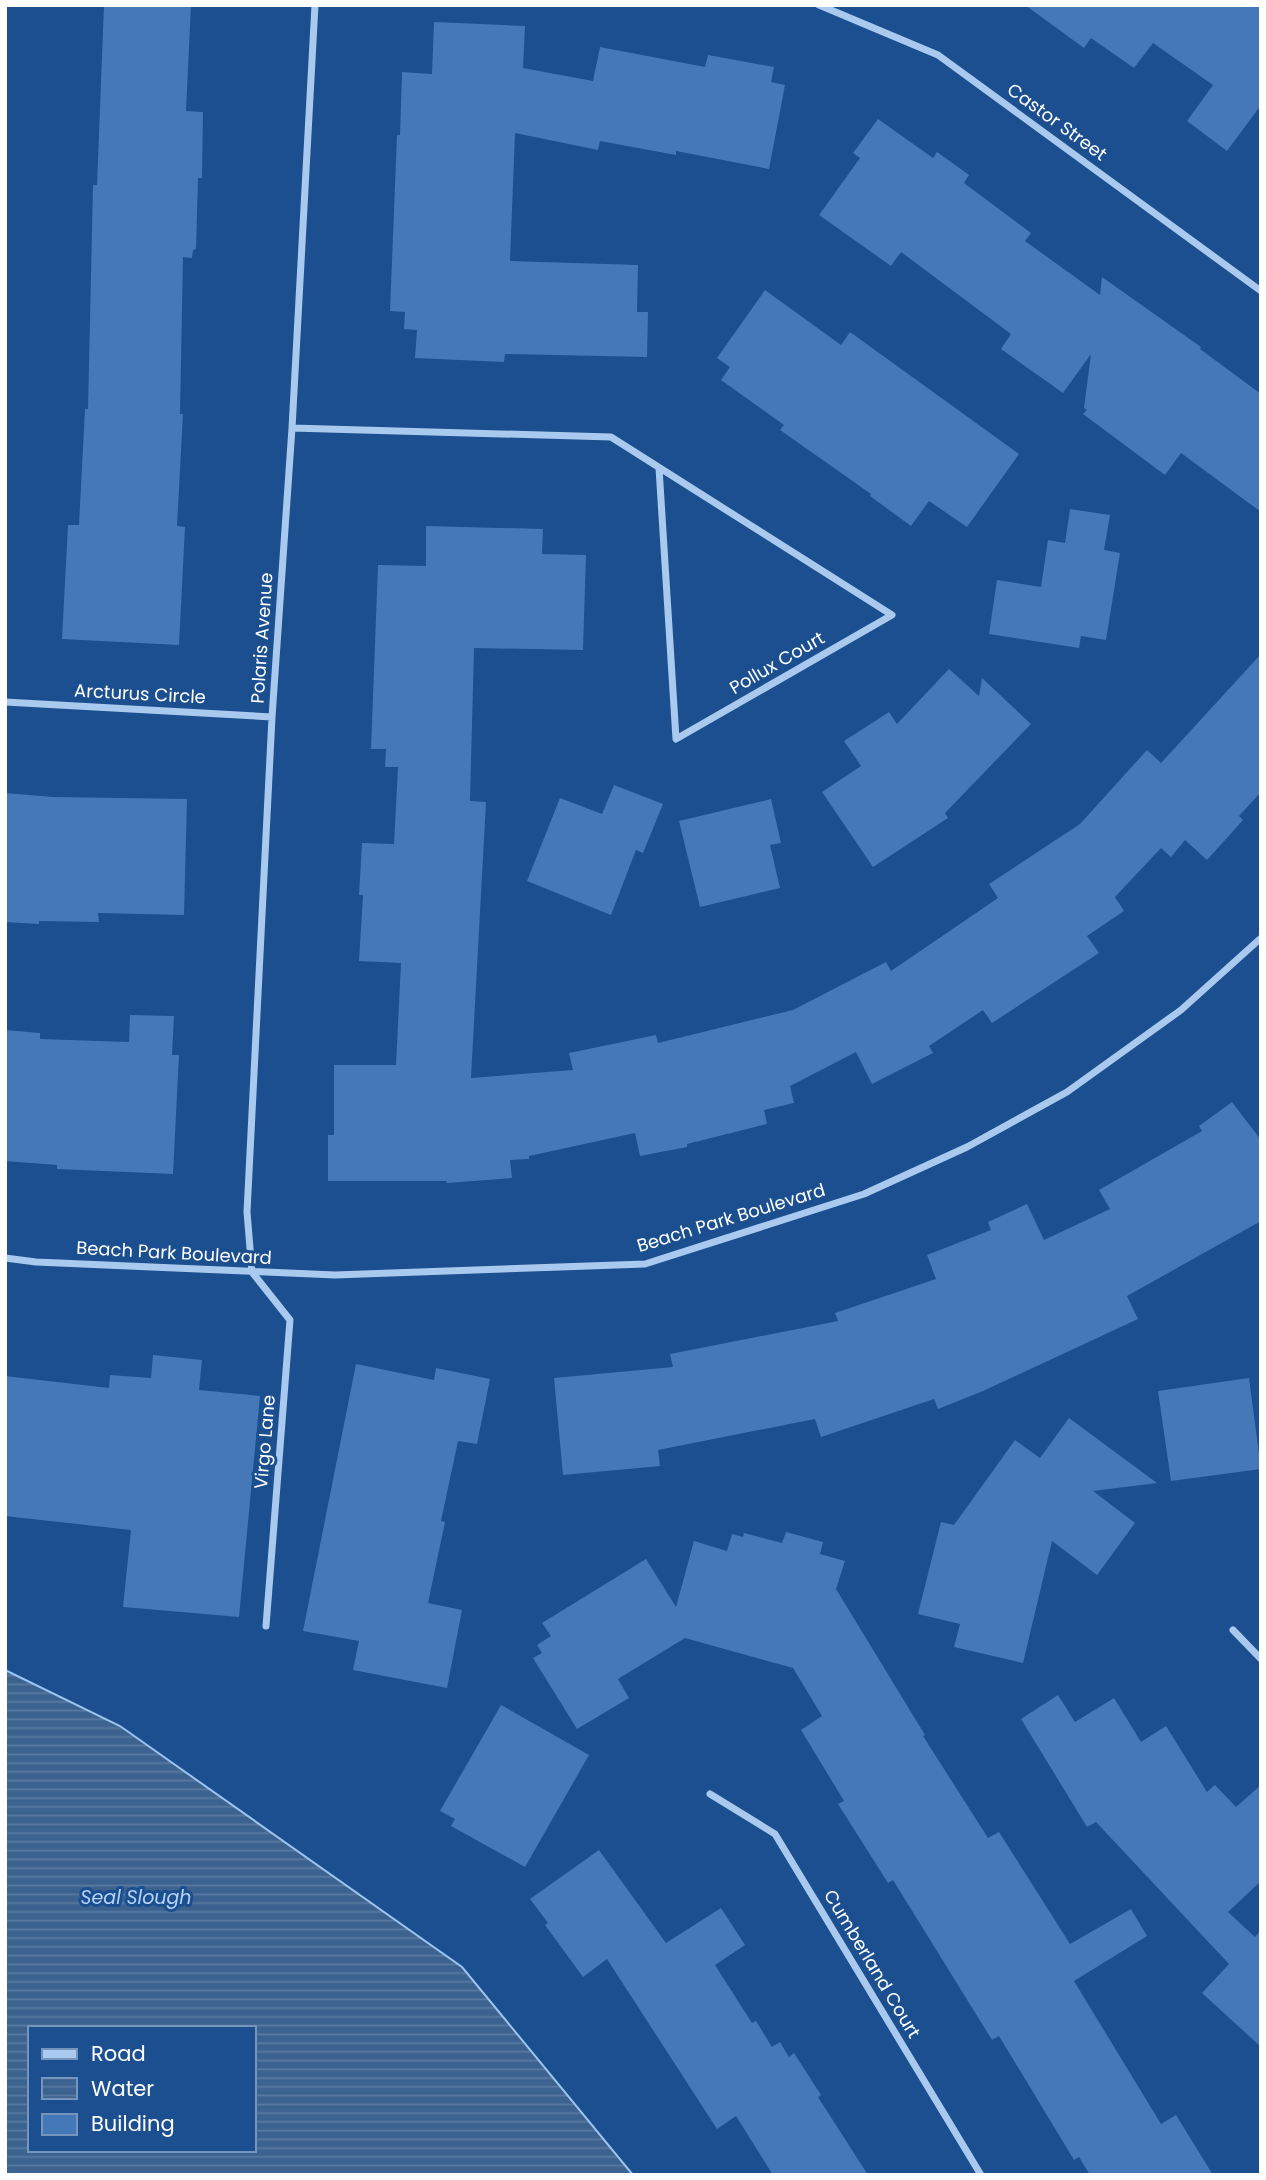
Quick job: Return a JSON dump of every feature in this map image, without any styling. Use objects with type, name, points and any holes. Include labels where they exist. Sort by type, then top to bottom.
[{"type":"street","name":"Polaris Avenue","points":[[252,1272],[247,1212],[272,717],[292,428],[315,5]]},
{"type":"street","name":"Castor Street","points":[[819,5],[938,55],[1261,291]]},
{"type":"street","name":"Pollux Court","points":[[292,428],[611,437],[892,615],[676,739],[659,468]]},
{"type":"street","name":"Arcturus Circle","points":[[5,702],[272,717]]},
{"type":"street","name":"Beach Park Boulevard","points":[[5,1258],[36,1262],[335,1275],[645,1264],[864,1194],[967,1147],[1067,1092],[1181,1010],[1261,938]]},
{"type":"street","name":"Virgo Lane","points":[[252,1272],[290,1320],[266,1626]]},
{"type":"street","points":[[1233,1630],[1261,1659]]},
{"type":"street","name":"Cumberland Court","points":[[710,1794],[775,1834],[981,2175]]},
{"type":"water","name":"Seal Slough","points":[[5,1670],[120,1726],[462,1967],[633,2175],[5,2175]]},
{"type":"building","points":[[104,5],[191,5],[186,111],[203,112],[202,178],[198,178],[196,249],[193,250],[192,258],[183,257],[180,414],[183,414],[177,526],[185,527],[179,645],[62,639],[68,525],[79,525],[85,409],[88,409],[93,185],[97,185]]},
{"type":"building","points":[[1025,5],[1261,5],[1261,105],[1227,151],[1187,121],[1213,85],[1153,43],[1134,68],[1091,38],[1084,48]]},
{"type":"building","points":[[434,22],[525,26],[523,68],[593,81],[600,47],[705,67],[708,55],[774,67],[771,82],[785,85],[769,169],[676,151],[676,155],[600,141],[598,150],[515,133],[510,261],[638,265],[637,312],[648,312],[647,357],[505,354],[504,362],[415,358],[417,330],[404,329],[405,312],[390,311],[397,135],[400,135],[402,72],[432,74]]},
{"type":"building","points":[[878,119],[933,158],[937,152],[969,175],[964,183],[1031,233],[1025,241],[1100,295],[1102,277],[1201,347],[1200,349],[1261,394],[1261,512],[1181,453],[1165,475],[1083,414],[1087,410],[1084,408],[1091,354],[1063,393],[1001,349],[1011,334],[901,252],[891,266],[819,215],[860,158],[853,153]]},
{"type":"building","points":[[765,290],[841,345],[850,332],[1019,454],[967,527],[929,501],[911,526],[870,496],[871,494],[780,430],[784,425],[721,380],[730,367],[717,358]]},
{"type":"building","points":[[1070,509],[1110,515],[1104,550],[1120,553],[1106,640],[1081,636],[1079,648],[989,634],[997,580],[1041,587],[1048,540],[1065,543]]},
{"type":"building","points":[[426,526],[543,529],[542,554],[586,555],[583,650],[474,648],[470,801],[486,802],[471,1078],[573,1070],[569,1053],[656,1035],[658,1043],[793,1010],[886,962],[891,971],[998,898],[989,884],[1080,824],[1147,750],[1161,763],[1261,654],[1261,792],[1239,816],[1243,820],[1207,860],[1185,840],[1171,857],[1161,848],[1115,897],[1124,911],[1087,936],[1099,953],[992,1023],[983,1010],[929,1046],[933,1053],[872,1084],[856,1052],[790,1086],[794,1103],[764,1110],[767,1124],[687,1144],[687,1147],[640,1156],[635,1133],[529,1156],[529,1159],[510,1160],[512,1178],[447,1183],[328,1181],[328,1135],[334,1135],[334,1065],[396,1065],[401,963],[359,961],[363,895],[359,895],[362,843],[394,844],[398,767],[385,767],[386,749],[371,749],[378,565],[426,566]]},
{"type":"building","points":[[949,669],[979,696],[982,678],[1031,724],[945,813],[948,818],[873,867],[822,792],[861,766],[844,741],[889,712],[897,724]]},
{"type":"building","points":[[614,785],[663,804],[643,853],[636,850],[611,915],[527,881],[560,798],[602,814]]},
{"type":"building","points":[[5,793],[54,797],[187,799],[184,915],[98,913],[99,922],[5,922]]},
{"type":"building","points":[[771,799],[781,843],[770,845],[780,888],[700,907],[679,821]]},
{"type":"building","points":[[130,1015],[174,1016],[172,1055],[179,1055],[173,1174],[57,1169],[57,1165],[5,1161],[5,1030],[40,1033],[40,1039],[129,1042]]},
{"type":"building","points":[[1232,1102],[1261,1140],[1261,1221],[1127,1296],[1138,1319],[938,1409],[934,1399],[821,1437],[815,1419],[658,1450],[660,1466],[563,1475],[554,1378],[673,1367],[670,1354],[838,1321],[835,1313],[936,1279],[927,1255],[991,1230],[988,1222],[1027,1204],[1044,1240],[1110,1209],[1099,1190],[1202,1131],[1199,1126]]},
{"type":"building","points":[[153,1355],[202,1360],[199,1390],[260,1396],[239,1617],[123,1607],[131,1530],[5,1516],[5,1376],[109,1388],[110,1375],[151,1378]]},
{"type":"building","points":[[356,1364],[434,1380],[436,1368],[490,1379],[477,1444],[458,1441],[441,1521],[445,1522],[428,1603],[462,1610],[447,1688],[353,1670],[359,1641],[303,1631]]},
{"type":"building","points":[[1249,1378],[1261,1469],[1171,1481],[1158,1391]]},
{"type":"building","points":[[1069,1418],[1157,1483],[1093,1491],[1135,1523],[1097,1575],[1052,1541],[1023,1663],[954,1647],[960,1624],[918,1614],[941,1522],[954,1525],[1015,1440],[1040,1458]]},
{"type":"building","points":[[786,1532],[823,1542],[820,1554],[845,1561],[836,1589],[925,1735],[923,1736],[988,1838],[999,1832],[1070,1944],[1131,1909],[1147,1936],[1074,1981],[1161,2124],[1176,2115],[1213,2175],[1090,2175],[1079,2157],[1074,2160],[999,2036],[992,2040],[893,1880],[888,1883],[838,1804],[844,1801],[801,1730],[822,1716],[793,1668],[685,1638],[618,1679],[629,1698],[577,1729],[533,1658],[542,1653],[537,1645],[551,1636],[542,1623],[646,1559],[676,1607],[694,1541],[727,1551],[732,1534],[743,1537],[744,1533],[782,1543]]},
{"type":"building","points":[[1058,1695],[1075,1722],[1114,1698],[1141,1742],[1166,1726],[1207,1792],[1215,1785],[1236,1807],[1261,1785],[1261,1881],[1228,1912],[1255,1937],[1261,1930],[1261,2047],[1202,1993],[1229,1964],[1096,1822],[1087,1827],[1021,1719]]},
{"type":"building","points":[[501,1705],[589,1755],[525,1867],[451,1826],[455,1819],[440,1811]]},
{"type":"building","points":[[599,1850],[666,1943],[721,1908],[745,1945],[715,1965],[752,2023],[756,2021],[772,2047],[780,2042],[789,2057],[794,2053],[821,2095],[818,2097],[868,2175],[773,2175],[736,2116],[717,2129],[607,1959],[583,1977],[545,1925],[548,1923],[530,1899]]}]
